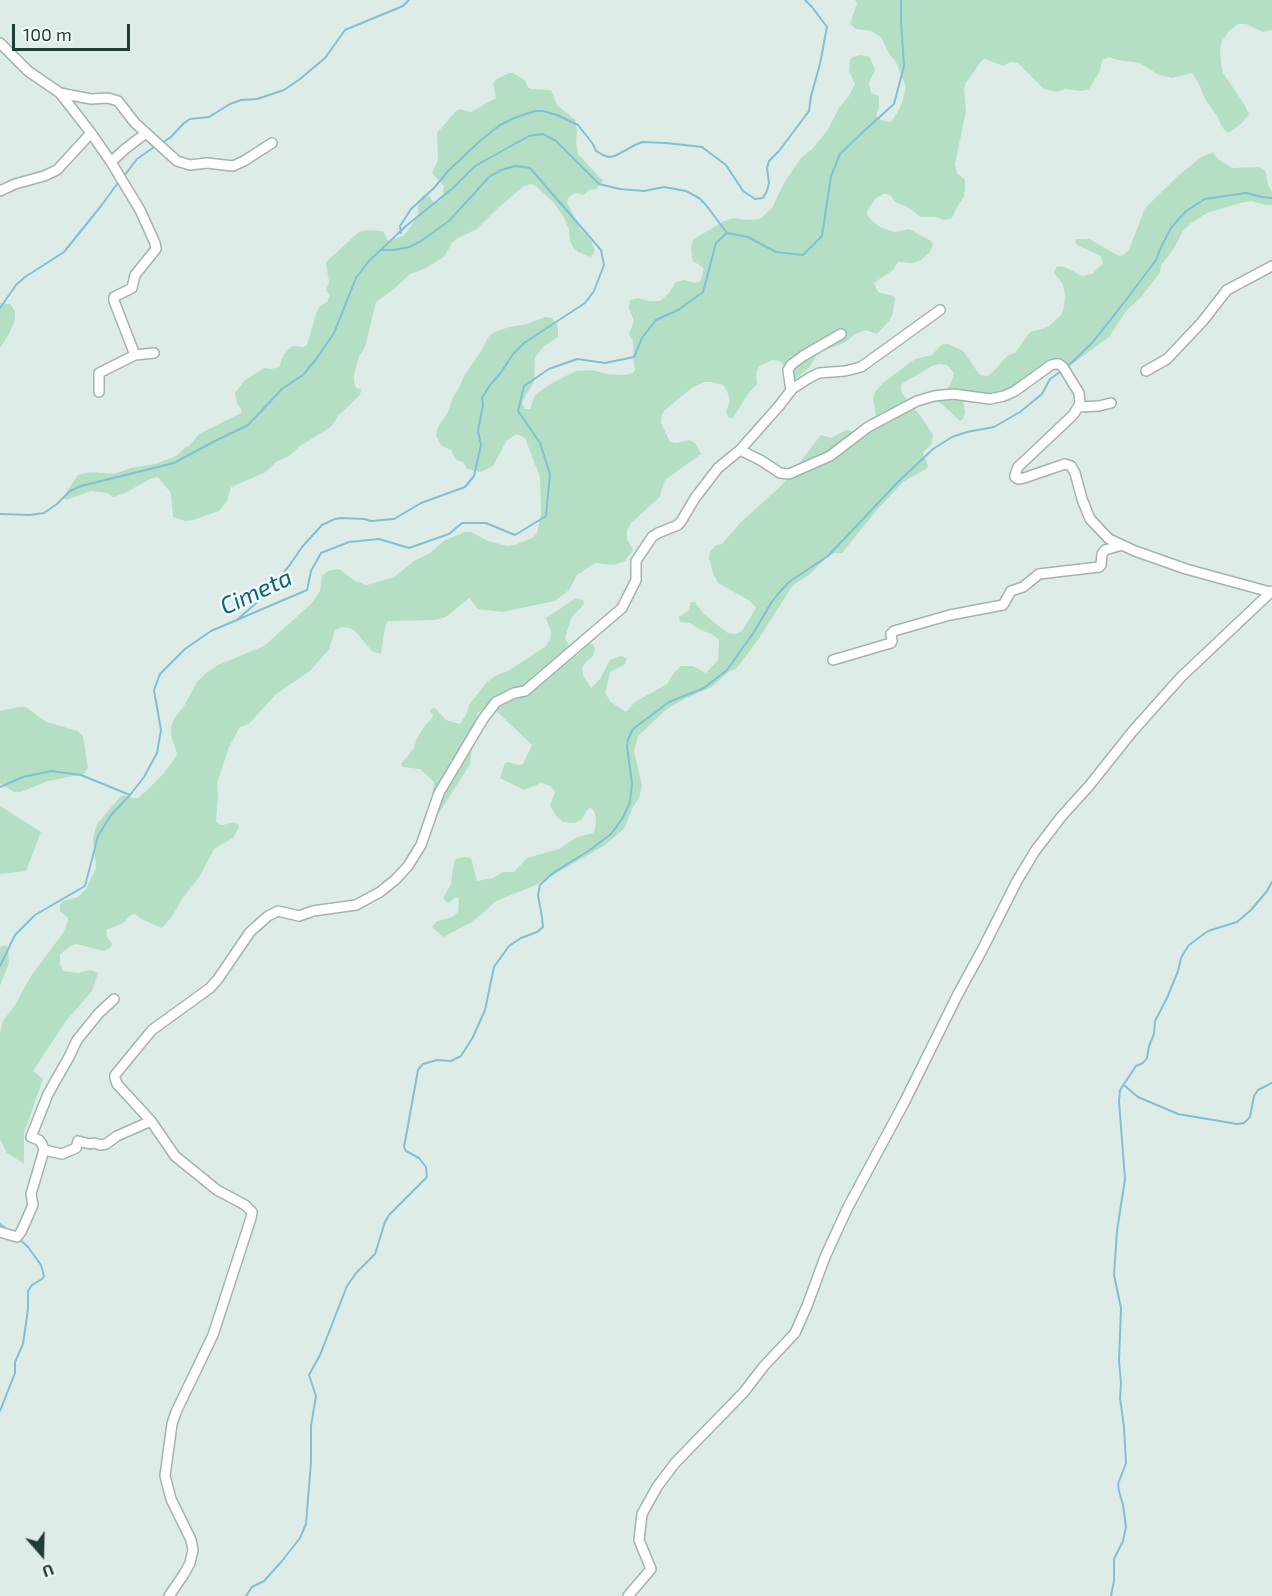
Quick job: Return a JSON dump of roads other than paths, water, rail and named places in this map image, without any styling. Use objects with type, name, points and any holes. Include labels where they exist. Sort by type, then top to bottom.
[{"type":"street","points":[[0,43],[28,71],[60,93],[111,162],[140,210],[156,249],[135,275],[132,288],[114,297],[115,306],[135,355]]},
{"type":"street","points":[[60,93],[118,101],[135,123],[177,161],[190,165],[207,163],[233,166],[272,142]]},
{"type":"street","points":[[0,190],[57,170],[91,133]]},
{"type":"street","points":[[111,162],[146,133]]},
{"type":"street","points":[[1146,371],[1167,359],[1202,322],[1227,290],[1272,266]]},
{"type":"street","points":[[169,1596],[190,1563],[193,1550],[191,1540],[171,1499],[165,1476],[173,1418],[213,1335],[252,1214],[245,1205],[217,1190],[175,1156],[151,1121],[117,1084],[115,1078],[119,1069],[152,1030],[210,988],[250,932],[268,916],[279,911],[299,916],[313,911],[356,905],[380,892],[395,880],[408,866],[421,845],[439,793],[483,719],[496,702],[514,693],[525,691],[622,608],[636,580],[636,561],[652,537],[678,525],[718,468],[740,450],[791,391],[819,373],[846,371],[861,367],[940,310]]},
{"type":"street","points":[[791,391],[788,370],[791,365],[802,356],[841,334]]},
{"type":"street","points":[[99,392],[99,373],[135,355],[154,353]]},
{"type":"street","points":[[740,450],[762,460],[780,473],[789,474],[830,456],[868,427],[917,401],[952,394],[990,399],[1004,396],[1055,364],[1063,367],[1079,393],[1080,401],[1073,415],[1018,467],[1015,475],[1018,479],[1055,466],[1065,464],[1071,466],[1090,519],[1109,539],[1186,569],[1271,591]]},
{"type":"street","points":[[1078,407],[1111,403]]},
{"type":"street","points":[[833,660],[891,643],[891,634],[894,631],[950,615],[1003,605],[1011,591],[1023,587],[1039,574],[1099,567],[1105,550],[1122,545]]},
{"type":"street","points":[[628,1596],[651,1569],[639,1540],[642,1514],[657,1487],[675,1463],[744,1392],[764,1366],[795,1333],[825,1257],[848,1207],[1017,881],[1035,851],[1132,732],[1181,677],[1271,591]]},
{"type":"street","points":[[0,1232],[17,1237],[21,1232],[33,1205],[31,1194],[44,1150],[39,1140],[31,1137],[48,1094],[77,1040],[99,1012],[114,999]]},
{"type":"street","points":[[44,1150],[62,1154],[76,1148],[78,1141],[106,1144],[117,1136],[151,1121]]},
{"type":"waterway","points":[[162,143],[190,119],[209,117],[241,100],[257,99],[284,90],[325,58],[345,30],[403,6],[409,0]]},
{"type":"waterway","points":[[401,233],[400,226],[411,209],[481,140],[500,125],[535,111],[557,115],[578,125],[596,151],[609,157],[642,142],[702,147],[726,165],[743,191],[755,199],[763,198],[769,183],[767,168],[769,161],[809,111],[820,64],[827,27],[805,0]]},
{"type":"waterway","name":"Cimeta","points":[[0,966],[15,935],[35,915],[85,886],[98,836],[111,815],[144,777],[157,753],[161,730],[154,690],[160,674],[185,649],[211,631],[307,590],[311,571],[321,553],[349,542],[379,539],[409,548],[449,534],[462,523],[486,523],[515,535],[546,516],[550,474],[540,443],[518,411],[524,386],[549,369],[577,359],[605,363],[634,357],[642,338],[656,320],[678,310],[703,292],[716,243],[727,233],[748,237],[776,252],[803,255],[822,236],[831,176],[840,154],[894,104],[904,66],[901,0]]},
{"type":"waterway","points":[[0,514],[44,513],[70,491],[81,486],[174,463],[248,425],[282,389],[303,375],[317,358],[334,333],[356,278],[368,262],[475,166],[529,136],[543,134],[556,141],[599,184],[644,191],[664,187],[686,191],[706,205],[727,233]]},
{"type":"waterway","points":[[124,176],[137,159],[157,145]]},
{"type":"waterway","points":[[238,619],[263,597],[322,525],[342,518],[371,521],[394,519],[421,503],[465,487],[474,476],[481,445],[478,431],[483,405],[482,398],[490,385],[524,343],[585,303],[594,291],[604,265],[601,250],[530,168],[515,166],[489,177],[449,221],[421,241],[409,247],[381,250]]},
{"type":"waterway","points":[[0,308],[16,285],[25,277],[64,252],[120,180]]},
{"type":"waterway","points":[[1067,367],[1093,342],[1129,296],[1156,260],[1171,228],[1186,211],[1205,199],[1246,193],[1272,198]]},
{"type":"waterway","points":[[246,1596],[252,1587],[264,1581],[282,1561],[300,1538],[306,1524],[311,1462],[311,1426],[316,1396],[309,1375],[320,1355],[347,1286],[375,1254],[389,1215],[427,1177],[426,1167],[419,1158],[406,1151],[404,1147],[418,1070],[423,1064],[437,1060],[451,1061],[461,1056],[473,1037],[485,1010],[494,967],[509,946],[543,927],[538,895],[540,885],[553,873],[611,834],[622,819],[629,805],[631,794],[632,783],[627,747],[633,729],[669,702],[704,688],[727,670],[771,603],[789,582],[828,556],[897,483],[933,449],[952,437],[994,427],[1020,412],[1042,394],[1050,379],[1063,370]]},
{"type":"waterway","points":[[0,787],[23,777],[51,771],[81,775],[130,795]]},
{"type":"waterway","points":[[1111,1596],[1114,1559],[1123,1541],[1126,1527],[1118,1484],[1126,1463],[1120,1398],[1121,1308],[1114,1275],[1117,1231],[1125,1179],[1120,1090],[1136,1066],[1147,1058],[1155,1021],[1167,998],[1181,958],[1189,945],[1208,931],[1237,922],[1251,910],[1272,882]]},
{"type":"waterway","points":[[1125,1086],[1138,1097],[1178,1114],[1237,1124],[1244,1123],[1250,1117],[1254,1096],[1258,1090],[1272,1083]]},
{"type":"waterway","points":[[0,1224],[9,1231]]},
{"type":"waterway","points":[[0,1411],[15,1373],[15,1362],[23,1344],[28,1291],[44,1276],[41,1265],[18,1238]]}]
